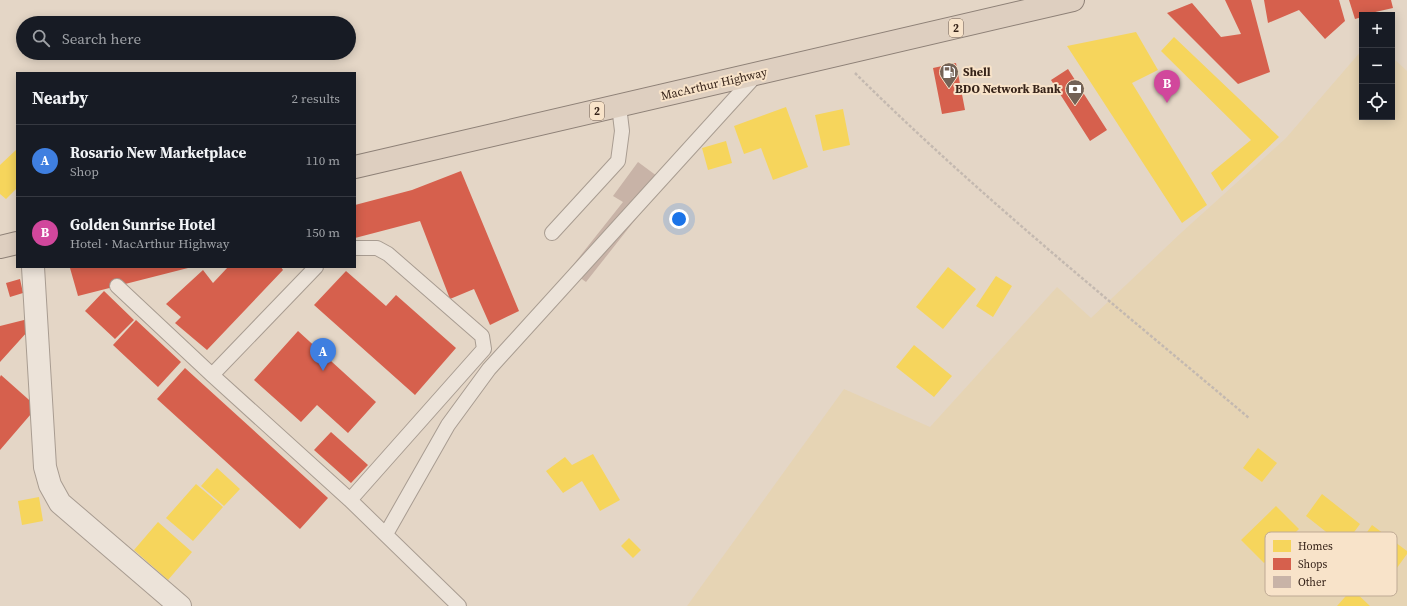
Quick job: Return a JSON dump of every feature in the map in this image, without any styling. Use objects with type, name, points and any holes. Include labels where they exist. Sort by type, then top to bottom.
[{"type":"highway","name":"MacArthur Highway","points":[[356,167],[838,56],[1073,0]]},
{"type":"highway","points":[[0,247],[16,243]]},
{"type":"street","points":[[33,268],[45,467],[50,485],[60,503],[180,606]]},
{"type":"lane","points":[[386,534],[448,425],[489,369],[758,74]]},
{"type":"lane","points":[[552,233],[618,161],[622,131],[619,106]]},
{"type":"lane","points":[[350,500],[484,349],[482,336],[388,254],[377,248],[356,248]]},
{"type":"lane","points":[[212,376],[315,268]]},
{"type":"lane","points":[[117,286],[212,376],[350,500],[460,606]]},
{"type":"path","points":[[838,56],[882,101],[946,160],[1072,269],[1250,418]]},
{"type":"shaded area","points":[[1359,53],[1359,120],[1395,120],[1395,60],[1407,71],[1407,606],[687,606],[844,389],[930,427],[1057,287],[1091,318],[1182,232],[1286,138]]},
{"type":"building: Homes","points":[[1136,32],[1158,70],[1132,83],[1207,205],[1182,223],[1067,46]]},
{"type":"building: Homes","points":[[1174,37],[1279,137],[1222,191],[1211,173],[1251,140],[1161,51]]},
{"type":"building: Homes","points":[[786,107],[808,167],[773,180],[761,148],[744,154],[734,126]]},
{"type":"building: Homes","points":[[843,109],[850,145],[823,151],[815,115]]},
{"type":"building: Homes","points":[[726,141],[732,163],[708,170],[702,148]]},
{"type":"building: Homes","points":[[16,150],[16,189],[6,199],[0,194],[0,165]]},
{"type":"building: Homes","points":[[948,267],[976,289],[943,329],[916,307]]},
{"type":"building: Homes","points":[[996,276],[1012,286],[993,317],[976,306]]},
{"type":"building: Homes","points":[[914,345],[952,376],[934,397],[896,367]]},
{"type":"building: Homes","points":[[1258,448],[1277,463],[1262,482],[1243,468]]},
{"type":"building: Homes","points":[[593,454],[620,500],[600,511],[582,481],[563,493],[546,471],[565,457],[572,465]]},
{"type":"building: Homes","points":[[217,468],[240,489],[224,506],[201,486]]},
{"type":"building: Homes","points":[[196,484],[223,507],[193,541],[166,518]]},
{"type":"building: Homes","points":[[1322,494],[1360,524],[1354,532],[1326,532],[1306,516]]},
{"type":"building: Homes","points":[[39,497],[43,521],[22,525],[18,501]]},
{"type":"building: Homes","points":[[1276,506],[1299,529],[1296,532],[1265,532],[1264,563],[1241,540]]},
{"type":"building: Homes","points":[[158,522],[192,552],[168,580],[134,550]]},
{"type":"building: Homes","points":[[1372,525],[1381,532],[1367,532]]},
{"type":"building: Homes","points":[[629,538],[641,550],[633,558],[621,546]]},
{"type":"building: Homes","points":[[1397,544],[1407,551],[1407,554],[1397,568]]},
{"type":"building: Homes","points":[[1346,596],[1359,596],[1370,606],[1337,606]]},
{"type":"building: Shops","points":[[1225,0],[1251,0],[1270,72],[1238,84],[1167,13],[1192,3],[1221,37],[1241,34]]},
{"type":"building: Shops","points":[[1264,0],[1339,0],[1345,21],[1325,39],[1299,10],[1268,23]]},
{"type":"building: Shops","points":[[1349,0],[1391,0],[1393,8],[1375,12],[1359,12],[1359,18],[1355,19]]},
{"type":"building: Shops","name":"Shell","points":[[956,63],[965,110],[942,114],[933,68]]},
{"type":"building: Shops","points":[[1068,69],[1107,130],[1090,141],[1051,80]]},
{"type":"building: Shops","points":[[461,171],[519,311],[490,325],[474,289],[450,299],[420,221],[356,238],[356,205],[412,190]]},
{"type":"building: Shops","points":[[70,268],[188,268],[78,296]]},
{"type":"building: Shops","points":[[227,268],[282,268],[283,270],[207,350],[175,323],[181,317],[166,304],[203,270],[213,283]]},
{"type":"building: Shops","points":[[346,271],[386,306],[396,295],[456,348],[415,395],[314,305]]},
{"type":"building: Shops","points":[[20,279],[23,293],[10,297],[6,283]]},
{"type":"building: Shops","points":[[104,291],[134,320],[115,339],[85,311]]},
{"type":"building: Shops","points":[[28,319],[28,331],[0,362],[0,326]]},
{"type":"building: Shops","points":[[136,320],[181,362],[158,387],[113,345]]},
{"type":"building: Shops","points":[[298,331],[376,402],[348,433],[317,405],[301,422],[254,380]]},
{"type":"building: Shops","points":[[185,368],[328,498],[300,529],[157,399]]},
{"type":"building: Shops","points":[[1,375],[37,407],[0,450],[0,377]]},
{"type":"building: Shops","points":[[331,432],[368,465],[351,483],[314,450]]},
{"type":"building: Other","points":[[638,162],[665,182],[586,282],[569,270],[623,202],[613,196]]},
{"type":"place","name":"Shell","points":[[949,89]]},
{"type":"place","name":"Golden Sunrise Hotel","points":[[1167,103]]},
{"type":"place","name":"BDO Network Bank","points":[[1075,106]]},
{"type":"place","name":"Rosario New Marketplace","points":[[323,371]]}]
